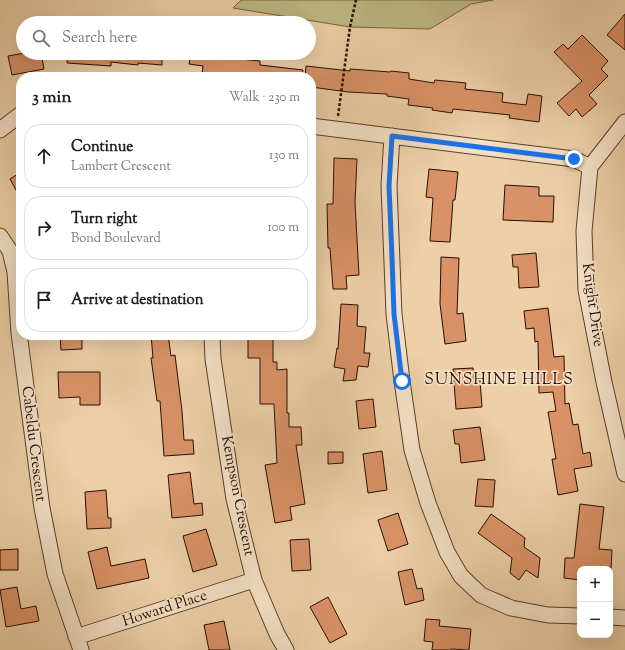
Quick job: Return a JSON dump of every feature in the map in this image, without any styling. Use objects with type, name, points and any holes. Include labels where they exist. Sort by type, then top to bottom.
[{"type":"street","points":[[0,130],[16,118]]},
{"type":"street","points":[[316,127],[574,159],[590,167],[625,122]]},
{"type":"street","points":[[392,136],[389,186],[395,321],[412,450],[433,517],[447,552],[461,576],[482,595],[511,608],[548,615],[577,616]]},
{"type":"street","name":"Knight Drive","points":[[590,167],[584,231],[586,290],[604,382],[625,474]]},
{"type":"street","name":"Cabeldu Crescent","points":[[0,236],[10,252],[15,272],[16,287]]},
{"type":"street","name":"Cabeldu Crescent","points":[[20,340],[42,508],[55,574],[79,644]]},
{"type":"street","name":"Kempson Crescent","points":[[212,340],[213,359],[234,499],[254,580],[277,634],[286,650]]},
{"type":"street","name":"Howard Place","points":[[79,644],[254,580]]},
{"type":"street","points":[[613,617],[625,618]]},
{"type":"path","points":[[338,118],[350,27],[356,0]]},
{"type":"shaded area","points":[[241,0],[493,0],[471,4],[430,29],[350,27],[316,21],[316,16],[282,16],[233,8]]},
{"type":"building","points":[[625,14],[625,50],[607,35]]},
{"type":"building","points":[[582,35],[608,61],[601,69],[608,76],[589,95],[597,104],[582,117],[576,109],[569,116],[557,103],[582,81],[554,52],[563,44],[568,49]]},
{"type":"building","points":[[16,55],[16,60],[42,60],[44,69],[28,72],[16,72],[16,74],[12,75],[8,56]]},
{"type":"building","points":[[67,60],[162,60],[162,65],[138,63],[138,65],[111,62],[111,66],[67,63]]},
{"type":"building","points":[[190,60],[250,60],[260,61],[260,65],[303,70],[303,72],[202,72],[203,66],[189,64]]},
{"type":"building","points":[[306,66],[350,71],[350,69],[409,73],[409,79],[434,83],[435,80],[466,83],[465,89],[503,93],[502,102],[526,105],[528,94],[542,96],[539,122],[509,118],[510,115],[453,109],[452,113],[432,110],[433,108],[408,105],[409,99],[387,96],[387,94],[348,92],[316,88],[316,72],[305,72]]},
{"type":"building","points":[[334,158],[357,159],[355,203],[359,275],[346,276],[347,289],[333,289],[330,248],[328,248],[327,204],[333,204]]},
{"type":"building","points":[[429,169],[458,172],[455,200],[453,200],[450,242],[430,241],[433,198],[426,197]]},
{"type":"building","points":[[16,175],[16,190],[10,179]]},
{"type":"building","points":[[505,185],[539,187],[539,196],[554,196],[553,222],[503,220]]},
{"type":"building","points":[[536,253],[539,287],[519,288],[518,267],[513,267],[512,255]]},
{"type":"building","points":[[441,257],[459,258],[457,314],[463,313],[466,341],[445,344],[440,304]]},
{"type":"building","points":[[341,304],[358,305],[357,326],[366,327],[364,353],[370,353],[368,367],[358,366],[356,380],[343,381],[345,369],[334,367],[337,348],[338,349]]},
{"type":"building","points":[[548,308],[554,357],[564,356],[565,404],[569,403],[573,425],[578,424],[583,454],[590,452],[592,466],[574,469],[578,491],[558,495],[552,459],[556,459],[548,412],[556,411],[553,392],[539,393],[538,341],[535,342],[534,328],[526,329],[524,311]]},
{"type":"building","points":[[60,340],[82,340],[82,349],[61,350]]},
{"type":"building","points":[[151,340],[169,340],[171,356],[175,355],[184,440],[193,440],[194,454],[164,456],[160,401],[157,401],[151,358],[153,358]]},
{"type":"building","points":[[248,340],[273,340],[273,362],[277,362],[277,370],[287,369],[287,413],[289,413],[289,427],[301,427],[302,445],[296,445],[305,504],[290,507],[292,520],[275,523],[265,465],[277,463],[274,404],[260,404],[260,358],[248,358]]},
{"type":"building","points":[[473,368],[474,380],[480,380],[482,407],[456,409],[453,369]]},
{"type":"building","points":[[58,372],[100,372],[100,405],[80,405],[80,397],[59,398]]},
{"type":"building","points":[[373,399],[376,427],[359,429],[356,401]]},
{"type":"building","points":[[480,427],[485,460],[461,463],[459,444],[455,444],[453,430]]},
{"type":"building","points":[[382,451],[387,490],[368,493],[363,454]]},
{"type":"building","points":[[328,452],[343,452],[343,463],[328,464]]},
{"type":"building","points":[[190,472],[194,504],[202,503],[203,515],[172,518],[168,475]]},
{"type":"building","points":[[478,479],[495,480],[493,507],[475,506]]},
{"type":"building","points":[[106,490],[108,518],[111,518],[111,528],[87,529],[85,492]]},
{"type":"building","points":[[580,504],[604,507],[599,549],[612,550],[611,566],[577,566],[577,580],[564,578],[565,558],[574,558]]},
{"type":"building","points":[[398,513],[408,544],[388,551],[378,520]]},
{"type":"building","points":[[491,514],[525,538],[524,547],[540,558],[538,578],[526,570],[519,580],[510,573],[512,558],[478,533]]},
{"type":"building","points":[[206,529],[217,565],[193,572],[183,536]]},
{"type":"building","points":[[309,539],[311,570],[292,571],[290,540]]},
{"type":"building","points":[[107,547],[111,566],[145,559],[149,578],[97,589],[88,552]]},
{"type":"building","points":[[18,549],[18,570],[0,570],[0,550]]},
{"type":"building","points":[[412,569],[417,589],[422,588],[424,600],[405,605],[398,572]]},
{"type":"building","points":[[17,587],[21,609],[36,606],[39,621],[6,627],[0,590]]},
{"type":"building","points":[[328,597],[347,634],[330,643],[310,607]]},
{"type":"building","points":[[426,619],[440,620],[439,626],[471,629],[469,650],[432,650],[433,642],[424,641]]},
{"type":"building","points":[[224,621],[230,650],[209,650],[204,625]]},
{"type":"district","name":"SUNSHINE HILLS","points":[[499,380]]},
{"type":"route","points":[[402,381],[394,314],[389,186],[392,136],[574,159]]}]
